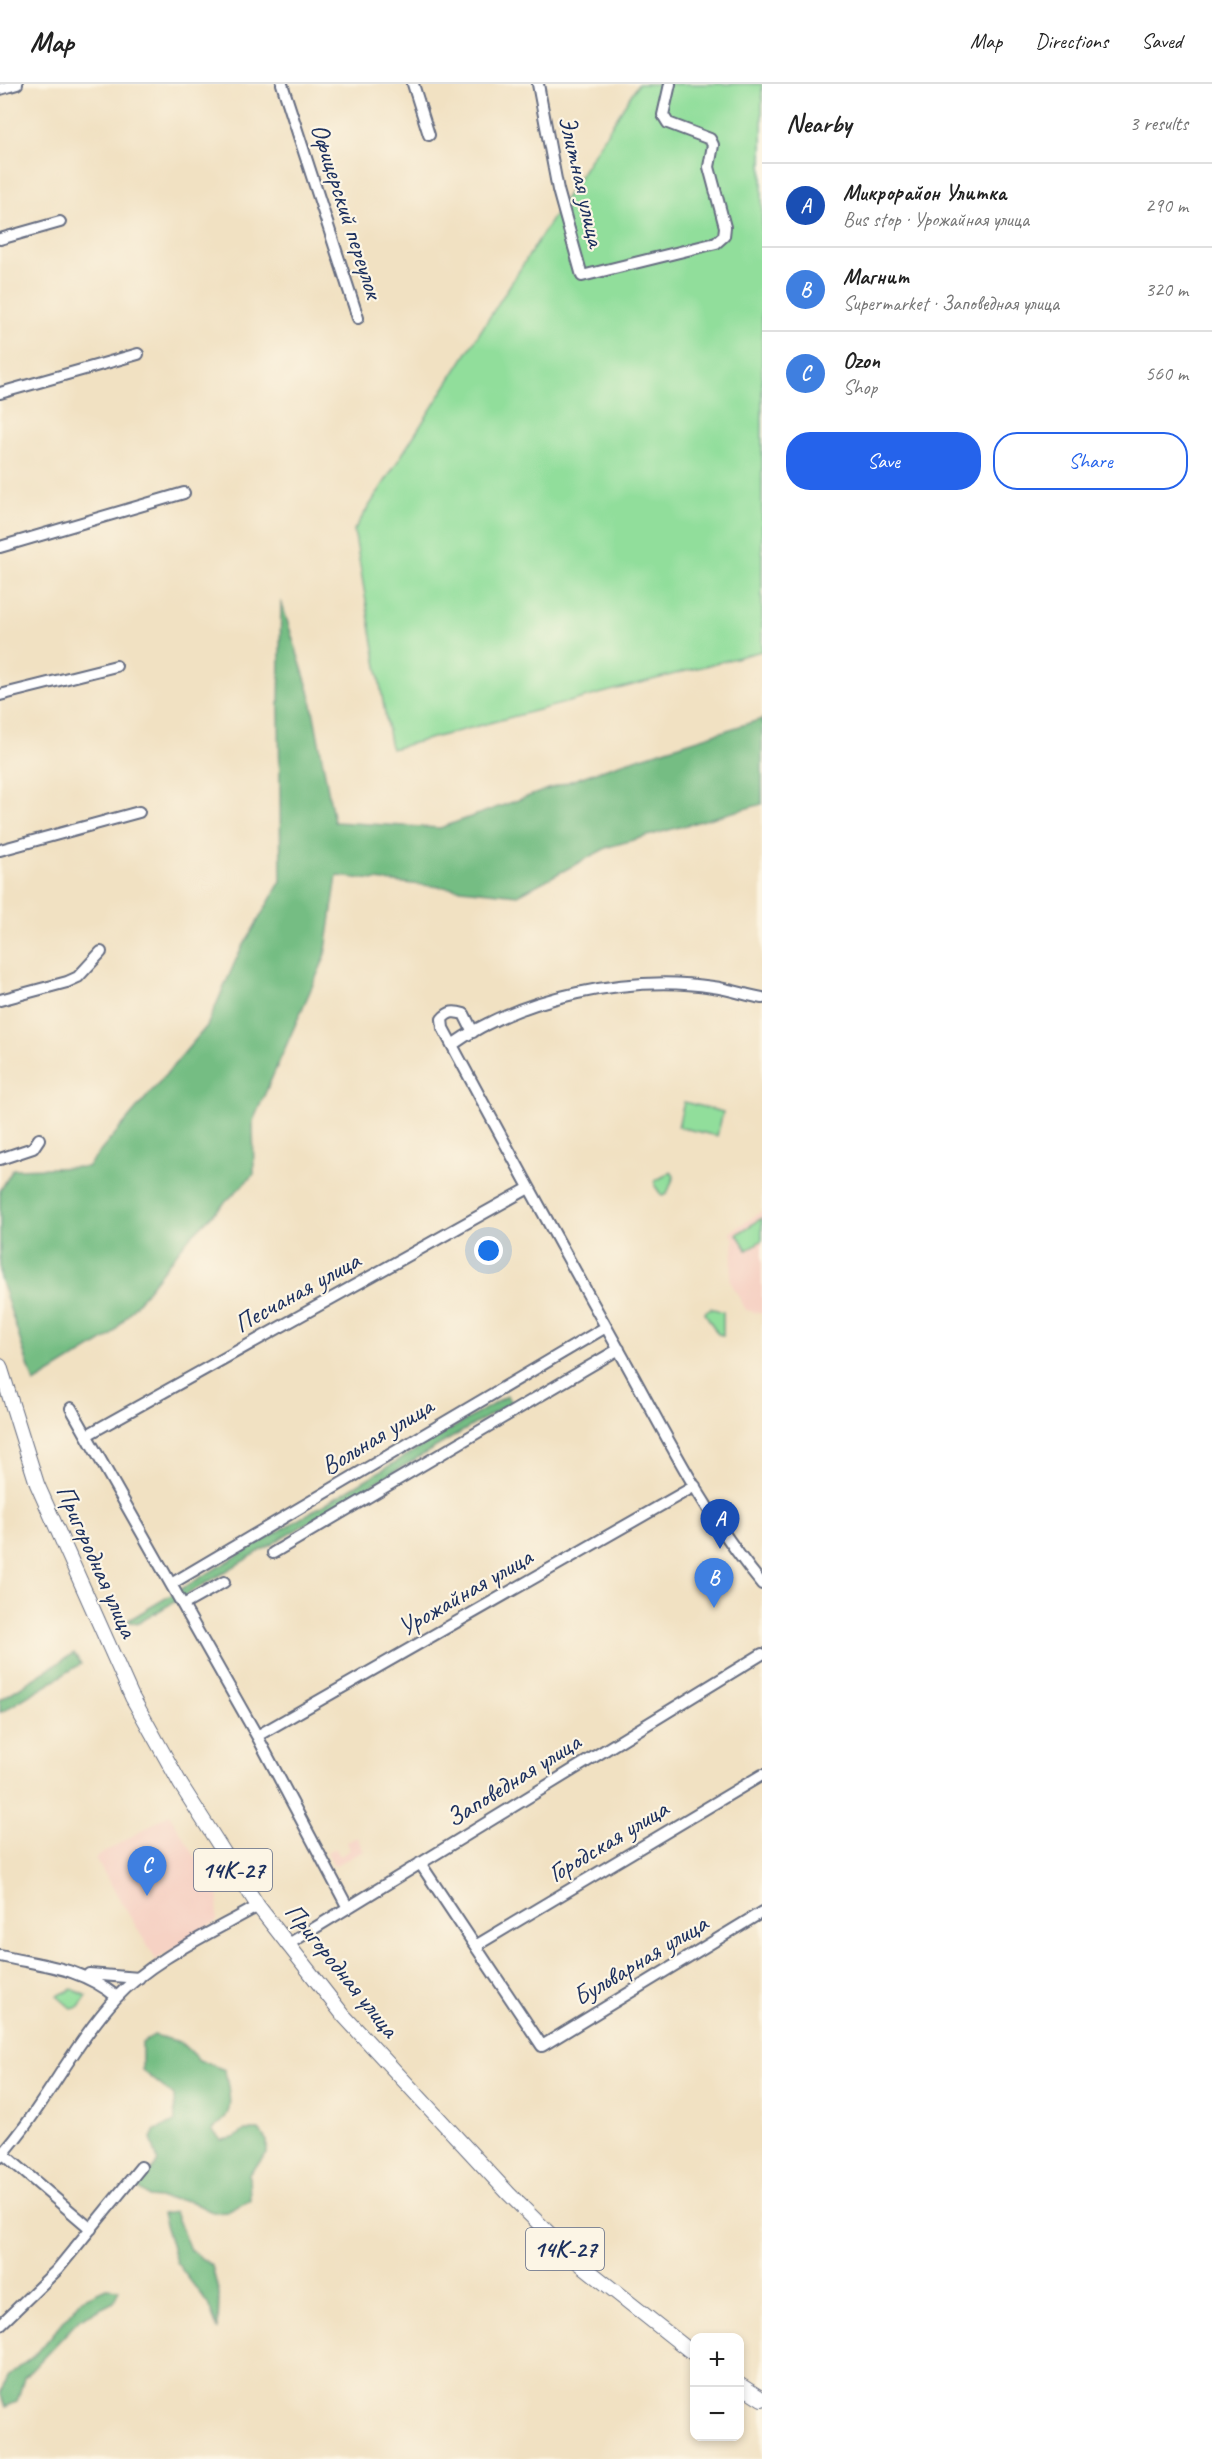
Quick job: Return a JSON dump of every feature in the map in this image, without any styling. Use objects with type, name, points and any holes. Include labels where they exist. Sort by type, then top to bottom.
[{"type":"main road","name":"Пригородная улица","points":[[0,1366],[37,1484],[132,1696],[181,1785],[258,1906],[344,2016],[509,2194],[578,2262],[690,2351]]},
{"type":"main road","points":[[743,2387],[762,2399]]},
{"type":"street","points":[[0,89],[18,84]]},
{"type":"street","name":"Офицерский переулок","points":[[282,84],[358,318]]},
{"type":"street","points":[[413,84],[429,135]]},
{"type":"street","name":"Элитная улица","points":[[538,84],[558,190],[582,276],[716,243],[724,236],[725,227],[709,167],[713,145],[710,139],[668,123],[663,115],[670,84]]},
{"type":"street","points":[[0,239],[60,222]]},
{"type":"street","points":[[0,393],[138,354]]},
{"type":"street","points":[[0,547],[184,493]]},
{"type":"street","points":[[0,695],[116,666]]},
{"type":"street","points":[[0,850],[139,812]]},
{"type":"street","points":[[0,1000],[78,977],[101,952]]},
{"type":"street","points":[[452,1045],[473,1032],[525,1009],[617,986],[655,983],[712,986],[762,998]]},
{"type":"street","points":[[473,1032],[464,1014],[455,1011],[447,1013],[442,1019],[443,1029],[529,1188],[695,1486],[724,1534],[762,1584]]},
{"type":"street","points":[[0,1159],[33,1148],[39,1139]]},
{"type":"street","name":"Песчаная улица","points":[[87,1435],[529,1188]]},
{"type":"street","name":"Вольная улица","points":[[171,1584],[606,1327]]},
{"type":"street","name":"Вольная улица","points":[[273,1553],[619,1349]]},
{"type":"street","points":[[71,1408],[256,1736],[348,1908]]},
{"type":"street","name":"Урожайная улица","points":[[256,1736],[695,1486]]},
{"type":"street","points":[[183,1605],[224,1582]]},
{"type":"street","name":"Заповедная улица","points":[[287,1946],[762,1654]]},
{"type":"street","name":"Городская улица","points":[[477,1945],[762,1775]]},
{"type":"street","points":[[420,1863],[477,1945]]},
{"type":"street","points":[[92,2229],[1,2154],[117,1997],[139,1978],[258,1906]]},
{"type":"street","name":"Бульварная улица","points":[[477,1945],[542,2046],[762,1912]]},
{"type":"street","points":[[0,1956],[80,1973],[139,1978]]},
{"type":"street","points":[[80,1973],[100,1983],[117,1997]]},
{"type":"street","points":[[0,2325],[57,2270],[141,2167]]},
{"type":"shaded area","points":[[762,1211],[762,1314],[746,1310],[730,1281],[734,1240],[730,1232]]},
{"type":"shaded area","points":[[169,1814],[218,1893],[217,1921],[156,1960],[95,1858]]},
{"type":"shaded area","points":[[357,1837],[364,1851],[334,1866],[327,1852],[335,1848],[340,1856],[350,1850],[347,1842]]},
{"type":"green space","points":[[638,84],[762,84],[762,651],[391,749],[354,530]]},
{"type":"green space","points":[[281,601],[310,694],[334,822],[440,828],[607,768],[762,719],[762,804],[608,847],[518,895],[337,876],[325,957],[253,1121],[254,1174],[187,1240],[111,1336],[34,1383],[0,1278],[0,1191],[13,1169],[87,1167],[207,1026],[238,955],[281,881],[279,709]]},
{"type":"green space","points":[[684,1102],[723,1112],[717,1136],[678,1127]]},
{"type":"green space","points":[[671,1172],[674,1176],[667,1194],[662,1196],[655,1186],[655,1181]]},
{"type":"green space","points":[[762,1218],[762,1240],[747,1250],[737,1234]]},
{"type":"green space","points":[[711,1308],[723,1312],[723,1335],[718,1334],[706,1315],[705,1312]]},
{"type":"green space","points":[[507,1396],[512,1402],[137,1624],[127,1621]]},
{"type":"green space","points":[[74,1653],[81,1664],[0,1713],[0,1700]]},
{"type":"green space","points":[[72,1989],[87,1996],[79,2007],[72,2009],[57,1996]]},
{"type":"green space","points":[[154,2035],[180,2042],[199,2060],[225,2070],[230,2097],[229,2110],[226,2117],[212,2130],[221,2140],[234,2138],[245,2130],[259,2130],[267,2141],[267,2154],[249,2174],[250,2200],[227,2212],[214,2213],[190,2201],[149,2197],[138,2188],[158,2162],[151,2138],[155,2130],[175,2122],[174,2096],[142,2070],[142,2043]]},
{"type":"green space","points":[[175,2212],[190,2250],[212,2266],[219,2294],[218,2330],[208,2304],[176,2262],[162,2214]]},
{"type":"green space","points":[[106,2288],[119,2289],[114,2302],[80,2319],[24,2378],[17,2402],[5,2407],[1,2395],[8,2377],[38,2352],[82,2299]]},
{"type":"place","name":"Микрорайон Улитка","points":[[720,1549]]},
{"type":"place","name":"Магнит","points":[[714,1608]]},
{"type":"place","name":"Ozon","points":[[147,1896]]}]
